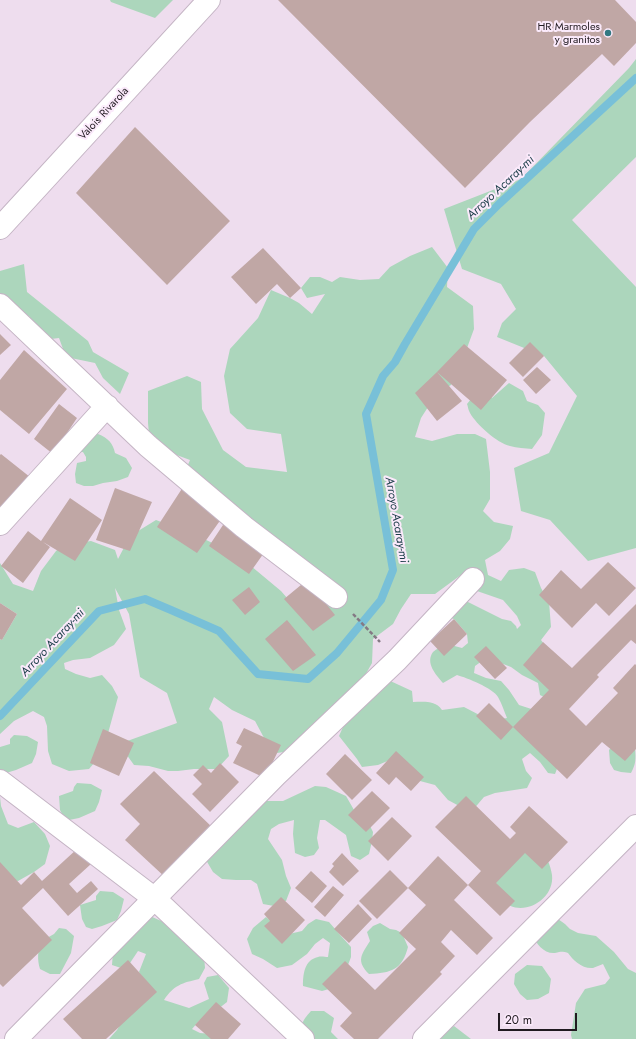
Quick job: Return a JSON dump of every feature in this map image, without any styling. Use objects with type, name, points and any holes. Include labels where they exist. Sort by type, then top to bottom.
[{"type":"street","name":"Valois Rivarola","points":[[0,228],[209,0]]},
{"type":"street","points":[[0,305],[148,446],[244,527],[343,604]]},
{"type":"street","points":[[0,524],[107,406]]},
{"type":"street","points":[[16,1039],[276,775],[397,660],[474,580]]},
{"type":"street","points":[[0,781],[155,899],[303,1039]]},
{"type":"street","points":[[424,1039],[636,826]]},
{"type":"path","points":[[343,604],[380,643]]},
{"type":"green space","points":[[110,0],[173,0],[155,18],[111,2]]},
{"type":"green space","points":[[636,59],[636,157],[572,220],[636,287],[636,548],[588,561],[550,520],[521,511],[514,468],[549,453],[577,396],[544,356],[497,337],[502,323],[516,309],[501,284],[462,269],[444,209],[521,179]]},
{"type":"green space","points":[[432,247],[448,268],[447,287],[473,306],[474,329],[463,359],[451,385],[437,393],[421,418],[415,437],[432,441],[457,434],[475,434],[486,439],[490,472],[490,499],[483,511],[494,522],[513,526],[510,539],[500,551],[485,560],[488,575],[501,581],[509,570],[524,568],[535,572],[541,588],[549,602],[551,627],[541,640],[544,644],[550,700],[540,695],[538,683],[522,675],[511,667],[498,662],[482,661],[475,666],[474,673],[486,678],[501,681],[519,705],[547,714],[560,761],[555,774],[548,773],[540,762],[530,753],[522,759],[526,771],[532,778],[527,788],[495,793],[484,797],[472,811],[448,800],[435,785],[420,781],[397,757],[378,765],[362,767],[339,736],[343,727],[363,708],[386,679],[412,691],[413,702],[433,703],[442,710],[464,707],[491,721],[507,718],[498,697],[491,690],[457,675],[443,683],[432,669],[430,660],[433,652],[447,644],[462,648],[468,643],[467,634],[454,619],[448,617],[462,599],[502,619],[511,621],[517,629],[521,625],[517,616],[503,600],[477,591],[469,581],[465,572],[435,594],[411,594],[393,624],[373,639],[372,663],[363,679],[297,750],[277,753],[270,749],[255,721],[232,710],[214,697],[209,709],[222,722],[229,756],[217,769],[168,771],[149,766],[134,765],[119,744],[177,723],[167,693],[140,677],[129,614],[115,588],[119,610],[126,629],[114,645],[90,658],[73,660],[64,663],[65,669],[76,674],[90,678],[102,675],[112,686],[118,697],[100,756],[89,769],[69,771],[52,764],[48,751],[47,726],[44,717],[33,711],[14,721],[0,734],[0,639],[2,640],[17,614],[0,603],[0,563],[13,584],[33,591],[41,571],[56,551],[71,537],[84,542],[91,541],[115,550],[118,559],[130,536],[156,520],[196,535],[239,556],[281,591],[308,622],[316,596],[238,525],[198,518],[180,483],[190,460],[150,445],[148,391],[187,376],[201,382],[202,409],[223,450],[246,467],[287,472],[281,434],[247,429],[230,413],[224,376],[230,349],[258,318],[271,290],[299,303],[312,314],[325,294],[307,298],[301,288],[310,277],[320,277],[332,282],[340,277],[360,280],[379,279],[390,267],[410,256]]},
{"type":"green space","points":[[24,264],[27,292],[88,341],[93,352],[129,373],[120,394],[103,378],[95,363],[66,357],[59,338],[43,340],[29,316],[13,313],[0,295],[0,271]]},
{"type":"green space","points":[[509,383],[523,391],[527,401],[538,405],[545,413],[542,435],[532,449],[513,447],[499,441],[482,427],[469,411],[467,404],[471,399],[487,387],[492,398]]},
{"type":"green space","points":[[98,434],[110,441],[115,453],[126,458],[132,468],[128,477],[93,486],[84,486],[76,483],[75,474],[77,463],[86,461],[86,457],[83,452],[72,453],[88,435]]},
{"type":"green space","points":[[14,735],[27,736],[38,742],[36,754],[32,763],[6,773],[0,770],[0,747],[10,744],[10,739]]},
{"type":"green space","points":[[618,740],[635,748],[636,755],[634,767],[631,773],[614,770],[610,763],[609,750]]},
{"type":"green space","points":[[77,783],[91,784],[102,790],[95,811],[79,818],[69,820],[64,818],[60,810],[59,796],[73,791]]},
{"type":"green space","points":[[315,786],[326,787],[346,796],[354,810],[369,824],[373,832],[369,854],[360,860],[351,856],[346,835],[325,820],[320,820],[317,838],[319,848],[314,855],[305,857],[295,853],[293,834],[294,820],[279,824],[271,829],[268,839],[282,860],[291,888],[286,901],[274,906],[263,904],[257,884],[251,880],[222,879],[213,872],[206,860],[265,801],[283,801]]},
{"type":"green space","points":[[0,797],[1,806],[8,824],[18,828],[34,822],[45,834],[50,846],[45,864],[18,881],[0,879]]},
{"type":"green space","points":[[516,848],[547,860],[550,865],[552,875],[548,893],[542,900],[534,905],[517,908],[508,905],[501,899],[492,873]]},
{"type":"green space","points":[[100,891],[113,892],[124,899],[117,920],[92,929],[86,927],[82,919],[80,905],[96,900],[96,896]]},
{"type":"green space","points":[[150,916],[168,924],[178,932],[182,941],[195,946],[204,955],[205,968],[199,979],[179,985],[171,991],[164,1000],[189,1008],[209,999],[204,983],[207,977],[218,975],[229,988],[227,1002],[213,1013],[199,1021],[192,1029],[200,1033],[212,1034],[216,1039],[109,1039],[117,1030],[126,1014],[150,990],[139,972],[146,954],[138,951],[130,963],[121,968],[112,965],[113,951]]},
{"type":"green space","points":[[266,917],[289,934],[302,931],[308,924],[316,919],[329,922],[351,947],[351,957],[348,965],[329,989],[322,991],[303,986],[305,968],[310,961],[319,957],[328,957],[330,943],[323,938],[315,944],[307,954],[292,965],[277,968],[252,954],[247,939],[253,928]]},
{"type":"green space","points":[[558,919],[570,929],[578,933],[596,936],[614,952],[628,969],[636,973],[636,1039],[572,1039],[571,1035],[576,1003],[585,989],[605,984],[610,978],[603,964],[593,968],[585,967],[575,961],[568,953],[547,952],[538,945],[533,935]]},
{"type":"green space","points":[[380,923],[390,929],[402,933],[408,947],[406,955],[394,969],[384,973],[369,974],[362,965],[361,958],[370,941],[367,932],[373,926]]},
{"type":"green space","points":[[59,928],[66,929],[74,936],[71,953],[60,974],[50,974],[40,969],[38,956],[40,942],[54,934]]},
{"type":"green space","points":[[527,965],[542,966],[551,979],[549,993],[538,999],[527,1000],[520,994],[514,984],[515,974]]},
{"type":"green space","points":[[311,1011],[324,1011],[334,1018],[331,1032],[338,1039],[301,1039],[302,1024]]},
{"type":"green space","points":[[454,1026],[471,1039],[438,1039],[443,1033]]},
{"type":"building","points":[[278,0],[615,0],[636,22],[636,43],[614,66],[602,54],[530,122],[465,188]]},
{"type":"building","points":[[135,127],[230,221],[167,285],[76,193]]},
{"type":"building","points":[[263,248],[301,288],[290,298],[277,284],[256,304],[231,277]]},
{"type":"building","points":[[0,334],[11,345],[0,355]]},
{"type":"building","points":[[530,342],[544,356],[523,377],[509,363]]},
{"type":"building","points":[[464,344],[507,380],[481,410],[437,372]]},
{"type":"building","points":[[24,350],[67,389],[29,434],[0,410],[0,380]]},
{"type":"building","points":[[537,367],[551,380],[536,394],[523,380]]},
{"type":"building","points":[[437,372],[462,401],[437,421],[415,393]]},
{"type":"building","points":[[59,404],[77,418],[53,454],[34,439]]},
{"type":"building","points":[[1,454],[35,481],[0,508],[0,455]]},
{"type":"building","points":[[185,484],[224,515],[197,553],[157,527]]},
{"type":"building","points":[[115,488],[152,502],[130,551],[96,540]]},
{"type":"building","points":[[70,498],[102,520],[75,561],[43,542],[50,547],[23,583],[1,566],[28,531],[41,541]]},
{"type":"building","points":[[227,519],[266,550],[249,574],[209,546]]},
{"type":"building","points":[[608,562],[636,588],[609,616],[596,603],[572,628],[539,595],[561,570],[581,589]]},
{"type":"building","points":[[307,580],[335,615],[313,631],[284,599]]},
{"type":"building","points":[[249,587],[260,602],[245,615],[232,600]]},
{"type":"building","points":[[0,603],[17,614],[2,640],[0,639]]},
{"type":"building","points":[[636,604],[636,644],[631,640],[597,675],[599,677],[569,709],[586,726],[618,693],[613,688],[635,664],[636,749],[625,761],[602,742],[567,779],[513,727],[549,690],[523,665],[543,642],[572,668]]},
{"type":"building","points":[[454,619],[467,634],[444,656],[430,641]]},
{"type":"building","points":[[287,620],[316,655],[293,671],[265,639]]},
{"type":"building","points":[[486,646],[507,668],[495,679],[474,657]]},
{"type":"building","points":[[489,703],[513,727],[501,740],[476,716]]},
{"type":"building","points":[[244,728],[281,745],[265,778],[233,763],[242,746],[236,743]]},
{"type":"building","points":[[103,729],[134,743],[119,776],[90,763]]},
{"type":"building","points":[[396,751],[424,777],[411,791],[396,777],[389,785],[376,773]]},
{"type":"building","points":[[345,754],[372,780],[352,800],[326,774]]},
{"type":"building","points":[[220,763],[239,782],[210,812],[192,794],[202,784],[193,775],[203,765],[211,773]]},
{"type":"building","points":[[154,771],[214,829],[166,878],[125,840],[140,824],[120,804]]},
{"type":"building","points":[[372,791],[390,808],[366,832],[348,815]]},
{"type":"building","points":[[466,796],[510,839],[516,833],[510,827],[529,806],[568,842],[542,869],[525,853],[496,883],[515,901],[500,916],[468,885],[481,871],[435,827]]},
{"type":"building","points":[[392,817],[412,836],[388,861],[368,841]]},
{"type":"building","points":[[77,849],[91,864],[69,884],[77,893],[91,881],[98,889],[68,916],[43,888],[22,908],[52,940],[3,987],[0,984],[0,862],[21,885],[34,872],[42,881]]},
{"type":"building","points":[[342,853],[359,871],[343,886],[329,872],[334,866],[332,864]]},
{"type":"building","points":[[438,856],[468,885],[454,900],[493,938],[477,955],[451,930],[441,942],[455,956],[440,972],[442,974],[378,1039],[354,1039],[340,1026],[352,1013],[322,984],[345,961],[375,990],[416,949],[399,933],[426,905],[408,888]]},
{"type":"building","points":[[390,870],[408,888],[377,919],[359,901]]},
{"type":"building","points":[[311,871],[327,886],[312,903],[295,888]]},
{"type":"building","points":[[333,886],[344,895],[325,917],[314,907]]},
{"type":"building","points":[[281,897],[305,920],[282,944],[264,926],[270,921],[264,914]]},
{"type":"building","points":[[358,904],[372,919],[349,943],[334,929]]},
{"type":"building","points":[[128,960],[157,992],[106,1039],[82,1039],[63,1019]]},
{"type":"building","points":[[216,1002],[241,1024],[228,1039],[211,1039],[195,1025]]},
{"type":"waterway","name":"Arroyo Acaray-mi","points":[[0,716],[99,611],[145,599],[219,631],[258,674],[308,679],[337,653],[381,600],[393,570],[366,414],[383,376],[395,362],[474,229],[499,204],[636,78]]},
{"type":"place","name":"HR Marmoles y granitos","points":[[608,33]]}]
